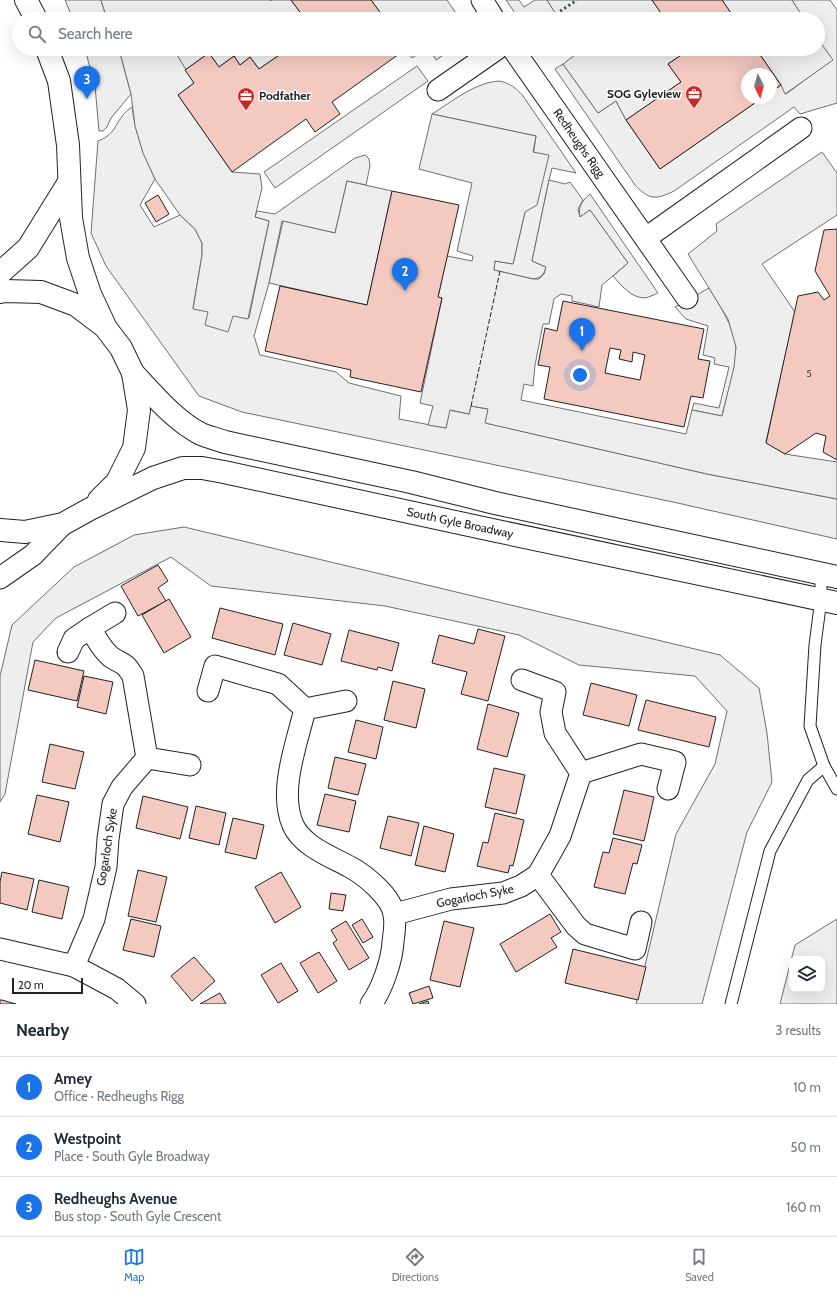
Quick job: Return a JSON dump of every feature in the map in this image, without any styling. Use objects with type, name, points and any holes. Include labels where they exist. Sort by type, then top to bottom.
[{"type":"street","points":[[26,0],[32,12]]},
{"type":"street","points":[[482,0],[490,12]]},
{"type":"street","points":[[50,56],[59,81],[68,144],[71,218],[78,258],[90,294],[105,327]]},
{"type":"street","points":[[438,90],[487,56]]},
{"type":"street","name":"Redheughs Rigg","points":[[518,56],[646,238],[686,298]]},
{"type":"street","points":[[646,238],[801,128]]},
{"type":"street","points":[[0,273],[28,248],[69,182]]},
{"type":"street","name":"South Gyle Broadway","points":[[0,292],[41,292],[76,305],[105,327],[122,348],[133,373],[139,410],[134,448],[117,482],[90,509]]},
{"type":"street","name":"South Gyle Broadway","points":[[133,373],[155,397],[180,420],[200,433],[224,442],[411,482],[496,504],[829,575]]},
{"type":"street","name":"South Gyle Broadway","points":[[0,530],[25,532],[63,524],[90,509],[166,473],[183,468],[202,468],[829,601]]},
{"type":"street","points":[[0,578],[33,555],[63,524]]},
{"type":"street","points":[[68,652],[74,639],[116,613]]},
{"type":"street","points":[[90,628],[103,648],[111,656],[127,665],[133,676],[142,720],[147,758],[190,765]]},
{"type":"street","points":[[208,691],[215,666],[278,684],[305,709]]},
{"type":"street","points":[[522,680],[555,692],[551,712],[555,733],[581,773],[640,754],[675,762],[668,789]]},
{"type":"street","points":[[305,709],[346,701]]},
{"type":"street","points":[[305,709],[288,782],[288,802],[293,825],[305,840],[322,853],[352,868],[372,883],[389,901],[394,914],[393,949],[386,975],[376,998],[371,1004]]},
{"type":"street","name":"Gogarloch Syke","points":[[74,966],[94,919],[106,866],[113,804],[122,787],[147,758]]},
{"type":"street","name":"Gogarloch Syke","points":[[394,914],[451,899],[503,893],[522,886],[538,875],[549,858],[560,836],[581,773]]},
{"type":"street","points":[[538,875],[576,926],[585,934],[635,949],[641,922]]},
{"type":"street","points":[[0,949],[74,966],[117,990],[135,1004]]},
{"type":"lane","points":[[829,575],[829,601],[815,645],[810,726],[824,766],[837,789]]},
{"type":"lane","points":[[731,1004],[770,851],[808,780],[824,766]]},
{"type":"shaded area","points":[[65,0],[101,0],[105,12],[70,12]]},
{"type":"shaded area","points":[[101,0],[291,0],[300,12],[105,12]]},
{"type":"shaded area","points":[[371,0],[447,0],[455,12],[380,12]]},
{"type":"shaded area","points":[[506,0],[519,0],[524,7],[535,0],[547,0],[555,12],[514,12]]},
{"type":"shaded area","points":[[547,0],[652,0],[660,12],[555,12]]},
{"type":"shaded area","points":[[722,0],[792,0],[800,12],[730,12]]},
{"type":"shaded area","points":[[792,0],[830,0],[837,10],[837,103],[800,114],[794,107],[674,191],[662,196],[653,197],[644,194],[635,185],[555,69],[563,64],[598,113],[616,101],[626,120],[660,169],[753,104],[777,104],[777,88],[781,85],[786,94],[832,60],[825,50],[825,12],[800,12]]},
{"type":"shaded area","points":[[825,49],[833,60],[785,94],[777,79],[777,68],[769,68],[761,56],[825,56]]},
{"type":"shaded area","points":[[87,56],[121,56],[131,94],[111,118],[107,127],[103,131],[99,131],[95,86]]},
{"type":"shaded area","points":[[121,56],[178,56],[194,83],[178,95],[232,172],[260,174],[262,188],[255,217],[269,221],[248,319],[233,316],[228,332],[205,325],[208,312],[193,309],[202,255],[202,243],[195,229],[180,215],[155,179],[143,153],[135,126],[131,94]]},
{"type":"shaded area","points":[[178,56],[205,56],[185,70]]},
{"type":"shaded area","points":[[211,56],[234,56],[219,67]]},
{"type":"shaded area","points":[[234,56],[278,56],[259,69],[250,57],[240,65]]},
{"type":"shaded area","points":[[433,56],[442,56],[436,60]]},
{"type":"shaded area","points":[[573,56],[680,56],[668,64],[681,82],[626,120],[616,101],[598,113],[563,64]]},
{"type":"shaded area","points":[[417,66],[428,81],[275,188],[264,172]]},
{"type":"shaded area","points":[[499,81],[512,86],[523,96],[576,173],[552,168],[532,261],[546,267],[542,276],[536,279],[494,270],[495,261],[513,264],[525,212],[536,136],[432,114],[472,89],[490,82]]},
{"type":"shaded area","points":[[132,107],[140,144],[155,179],[140,205],[154,227],[180,215],[195,229],[202,243],[202,255],[193,308],[249,318],[269,221],[255,217],[257,211],[275,214],[355,158],[365,155],[369,159],[370,166],[366,185],[347,181],[335,233],[282,221],[269,283],[254,336],[260,355],[336,372],[349,383],[401,396],[399,419],[446,428],[449,410],[469,414],[471,406],[488,409],[486,423],[707,474],[837,499],[837,539],[673,502],[242,412],[199,396],[106,266],[91,233],[98,141],[105,138],[113,130],[126,111]]},
{"type":"shaded area","points":[[432,114],[536,136],[533,152],[549,155],[537,205],[525,212],[513,264],[495,261],[494,270],[533,279],[539,279],[544,274],[546,267],[532,261],[549,180],[565,184],[570,182],[583,200],[578,209],[580,217],[590,210],[628,263],[602,285],[599,307],[572,301],[572,296],[561,294],[554,299],[549,324],[543,324],[535,365],[533,386],[524,384],[521,400],[686,434],[692,410],[722,416],[734,367],[736,347],[728,319],[688,254],[717,231],[716,224],[822,152],[837,173],[837,215],[762,264],[795,312],[766,442],[785,454],[837,462],[837,499],[707,474],[485,423],[488,409],[471,406],[469,414],[450,410],[446,428],[428,425],[433,406],[420,403],[442,298],[438,297],[447,256],[472,261],[473,256],[457,251],[472,183],[419,169]]},
{"type":"shaded area","points":[[347,181],[392,191],[367,305],[269,283],[283,221],[335,233]]},
{"type":"shaded area","points":[[590,194],[658,293],[645,298],[635,296],[613,276],[628,263],[590,210],[580,217],[581,204]]},
{"type":"shaded area","points":[[709,288],[729,323],[736,347],[734,372],[722,416],[692,410],[694,403],[719,408],[729,367],[714,364],[715,358],[703,355],[708,326],[686,319],[675,307]]},
{"type":"shaded area","points":[[184,527],[720,655],[759,688],[767,733],[772,782],[747,832],[702,1004],[636,1004],[676,834],[715,764],[727,711],[695,676],[579,665],[519,635],[385,606],[211,586],[171,557],[56,618],[33,642],[5,794],[0,802],[0,676],[12,625],[74,567],[134,535]]},
{"type":"shaded area","points":[[837,919],[837,1004],[780,1004],[789,969],[789,992],[825,992],[825,956],[792,956],[795,945]]},
{"type":"building","points":[[291,0],[371,0],[380,12],[300,12]]},
{"type":"building","points":[[652,0],[722,0],[730,12],[660,12]]},
{"type":"building","points":[[205,56],[211,56],[219,67],[234,56],[240,65],[250,57],[259,69],[278,56],[396,56],[332,102],[340,114],[315,132],[306,119],[232,172],[178,95],[194,83],[185,70]]},
{"type":"building","name":"SOG Gyleview","points":[[680,56],[761,56],[769,68],[741,68],[741,104],[753,104],[660,169],[626,120],[681,82],[668,64]]},
{"type":"building","name":"SOG Gyleview","points":[[777,79],[781,85],[777,88]]},
{"type":"building","points":[[392,191],[459,205],[438,297],[442,298],[421,392],[350,377],[351,370],[265,351],[280,286],[367,305]]},
{"type":"building","points":[[158,195],[169,214],[156,222],[145,203]]},
{"type":"building","points":[[837,229],[837,460],[823,452],[826,436],[816,433],[785,454],[766,443],[798,296],[818,292],[824,300],[830,296],[815,271],[824,230]]},
{"type":"building","points":[[563,301],[704,329],[698,359],[710,361],[703,398],[691,396],[684,427],[544,399],[550,367],[538,365],[545,328],[557,331]],"holes":[[[610,348],[621,350],[619,359],[632,362],[633,352],[645,355],[640,380],[605,373]]]},
{"type":"building","points":[[158,565],[168,581],[158,588],[166,601],[138,616],[121,586]]},
{"type":"building","points":[[169,599],[191,637],[164,653],[142,615]]},
{"type":"building","points":[[220,608],[283,624],[275,655],[212,638]]},
{"type":"building","points":[[293,623],[331,634],[322,665],[284,655]]},
{"type":"building","points":[[478,629],[505,636],[488,701],[461,694],[467,672],[432,663],[439,635],[474,644]]},
{"type":"building","points":[[349,630],[399,643],[392,671],[378,667],[377,670],[341,661]]},
{"type":"building","points":[[35,660],[84,671],[77,701],[28,690]]},
{"type":"building","points":[[84,676],[113,682],[106,714],[77,707]]},
{"type":"building","points":[[393,681],[425,689],[416,728],[384,720]]},
{"type":"building","points":[[591,683],[637,695],[629,726],[583,715]]},
{"type":"building","points":[[646,700],[716,717],[709,747],[638,730]]},
{"type":"building","points":[[488,704],[519,713],[507,757],[477,749]]},
{"type":"building","points":[[356,720],[383,727],[376,759],[348,752]]},
{"type":"building","points":[[50,744],[84,752],[75,789],[42,782]]},
{"type":"building","points":[[335,757],[366,764],[358,795],[328,788]]},
{"type":"building","points":[[494,768],[525,775],[516,814],[485,807]]},
{"type":"building","points":[[624,790],[654,797],[644,841],[613,834]]},
{"type":"building","points":[[325,794],[356,801],[349,832],[317,825]]},
{"type":"building","points":[[37,795],[69,802],[60,842],[28,834]]},
{"type":"building","points":[[143,796],[188,807],[180,839],[136,828]]},
{"type":"building","points":[[196,806],[226,813],[219,845],[189,838]]},
{"type":"building","points":[[495,813],[524,820],[513,866],[510,865],[508,873],[477,866],[483,842],[488,843]]},
{"type":"building","points":[[388,816],[419,823],[411,856],[380,848]]},
{"type":"building","points":[[233,818],[264,825],[256,859],[225,852]]},
{"type":"building","points":[[424,826],[454,834],[445,872],[415,865]]},
{"type":"building","points":[[613,838],[642,845],[637,864],[633,863],[625,894],[594,887],[603,852],[609,853]]},
{"type":"building","points":[[138,870],[167,877],[156,922],[128,916]]},
{"type":"building","points":[[2,872],[34,879],[27,910],[0,903],[0,882]]},
{"type":"building","points":[[281,872],[301,907],[275,923],[255,887]]},
{"type":"building","points":[[39,880],[69,887],[62,919],[32,912]]},
{"type":"building","points":[[331,893],[346,895],[343,911],[329,909]]},
{"type":"building","points":[[550,914],[561,932],[551,938],[557,947],[516,972],[500,944]]},
{"type":"building","points":[[131,919],[161,926],[154,957],[123,950]]},
{"type":"building","points":[[362,919],[373,937],[363,943],[352,925]]},
{"type":"building","points":[[346,921],[369,958],[349,970],[333,943],[337,940],[331,930]]},
{"type":"building","points":[[444,921],[474,928],[460,987],[430,980]]},
{"type":"building","points":[[573,949],[646,967],[638,1000],[565,983]]},
{"type":"building","points":[[319,952],[337,981],[318,993],[300,963]]},
{"type":"building","points":[[194,957],[215,981],[192,1001],[171,976]]},
{"type":"building","points":[[281,963],[298,991],[278,1003],[261,975]]},
{"type":"building","points":[[429,986],[433,998],[413,1004],[409,993]]},
{"type":"building","points":[[220,993],[226,1004],[200,1004]]},
{"type":"building","points":[[0,1000],[2,1000],[16,1004],[0,1004]]},
{"type":"building","points":[[428,1001],[429,1004],[419,1004]]},
{"type":"hedge","points":[[559,12],[577,0]]},
{"type":"fence","points":[[471,406],[500,271]]},
{"type":"place","name":"Redheughs Avenue","points":[[87,99]]},
{"type":"place","name":"SOG Gyleview","points":[[694,109]]},
{"type":"place","name":"Podfather","points":[[246,111]]},
{"type":"place","name":"Westpoint","points":[[405,291]]},
{"type":"place","name":"Amey","points":[[582,351]]}]
